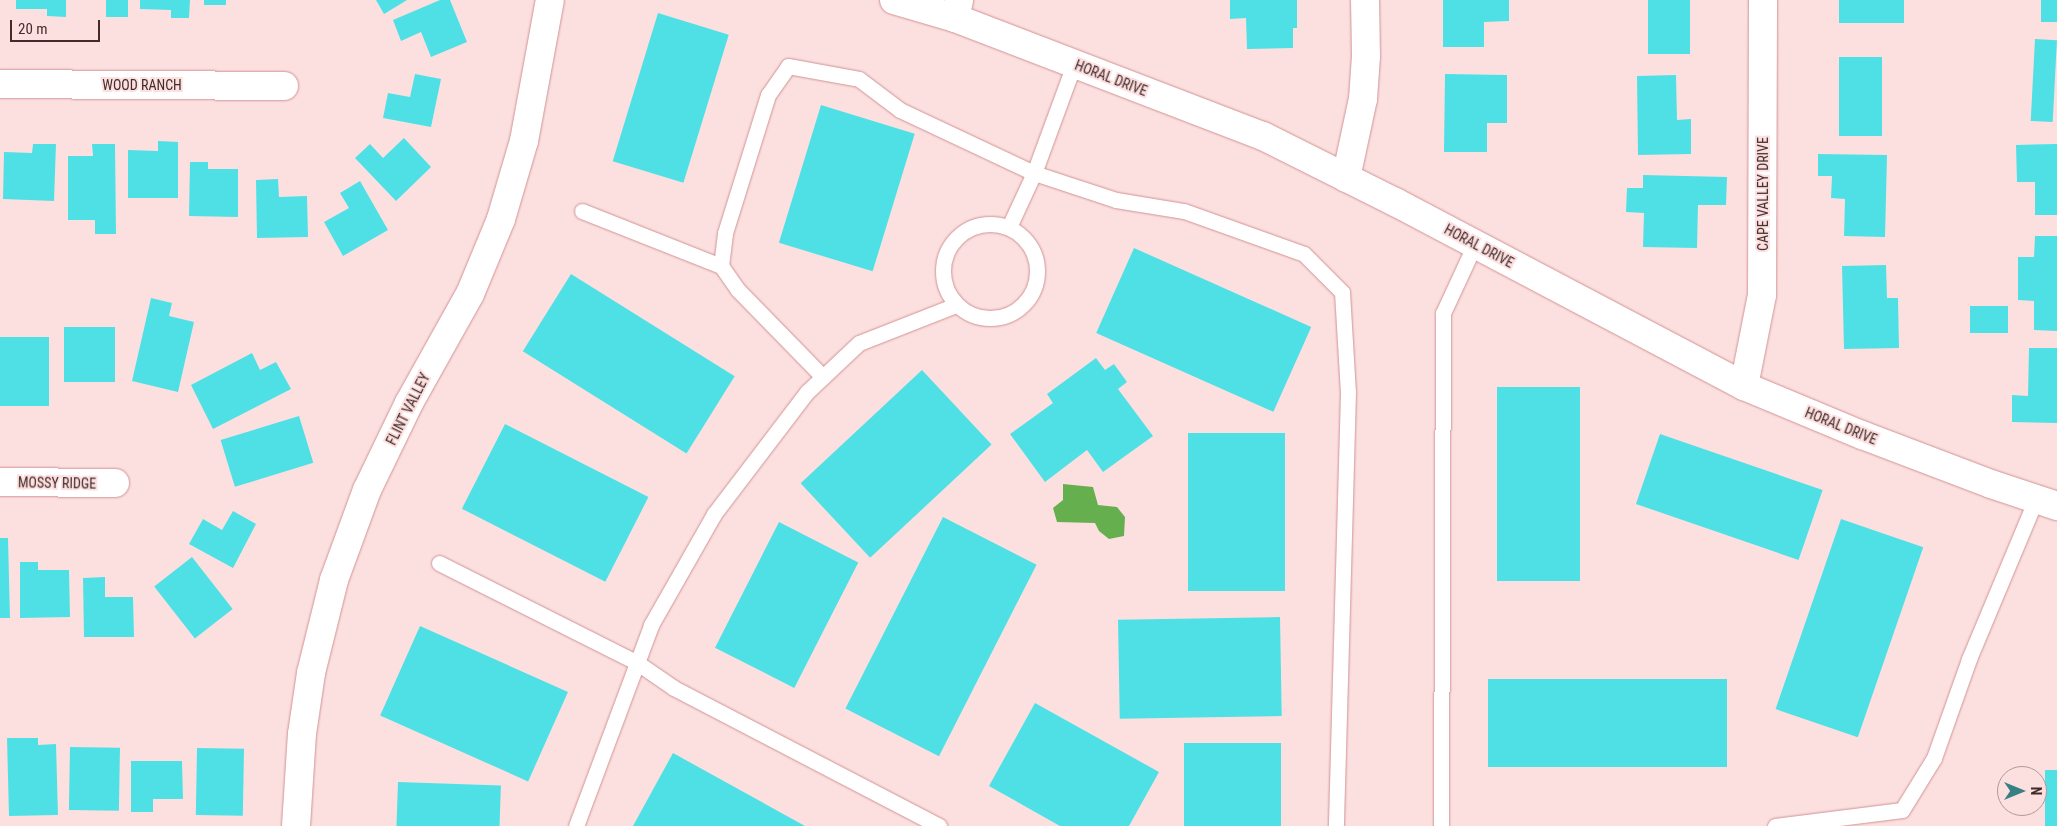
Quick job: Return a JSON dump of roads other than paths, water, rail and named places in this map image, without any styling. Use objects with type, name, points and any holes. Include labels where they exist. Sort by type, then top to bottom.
[{"type":"street","name":"FLINT VALLEY","points":[[296,826],[302,734],[311,674],[334,580],[367,490],[409,403],[470,294],[501,219],[524,141],[550,0]]},
{"type":"street","name":"HORAL DRIVE","points":[[894,0],[957,9],[1074,64],[1263,136],[1476,244],[1744,386],[1862,435],[2046,503]]},
{"type":"street","points":[[1346,178],[1363,99],[1366,56],[1364,0]]},
{"type":"street","name":"CAPE VALLEY DRIVE","points":[[1744,386],[1762,295],[1763,0]]},
{"type":"street","name":"WOOD RANCH","points":[[0,84],[284,86]]},
{"type":"street","name":"MOSSY RIDGE","points":[[0,482],[115,483]]},
{"type":"lane","points":[[1009,227],[1034,173],[1074,64]]},
{"type":"lane","points":[[721,266],[725,233],[768,95],[788,66],[859,79],[900,110],[1034,173],[1116,200],[1184,211],[1304,254],[1342,292],[1348,392],[1336,826]]},
{"type":"lane","points":[[582,211],[721,266],[738,290],[823,377]]},
{"type":"lane","points":[[991,224],[1009,227],[1024,238],[1034,253],[1038,272],[1034,290],[1023,306],[1008,316],[990,319],[971,315],[956,305],[946,289],[942,271],[946,252],[956,237],[972,227],[991,224]]},
{"type":"lane","points":[[1441,826],[1443,313],[1476,244]]},
{"type":"lane","points":[[576,826],[651,625],[714,514],[806,392],[859,343],[956,305]]},
{"type":"lane","points":[[1775,826],[1902,810],[1934,758],[1969,659],[2046,503]]},
{"type":"lane","points":[[439,563],[636,662],[674,688],[939,826]]}]
